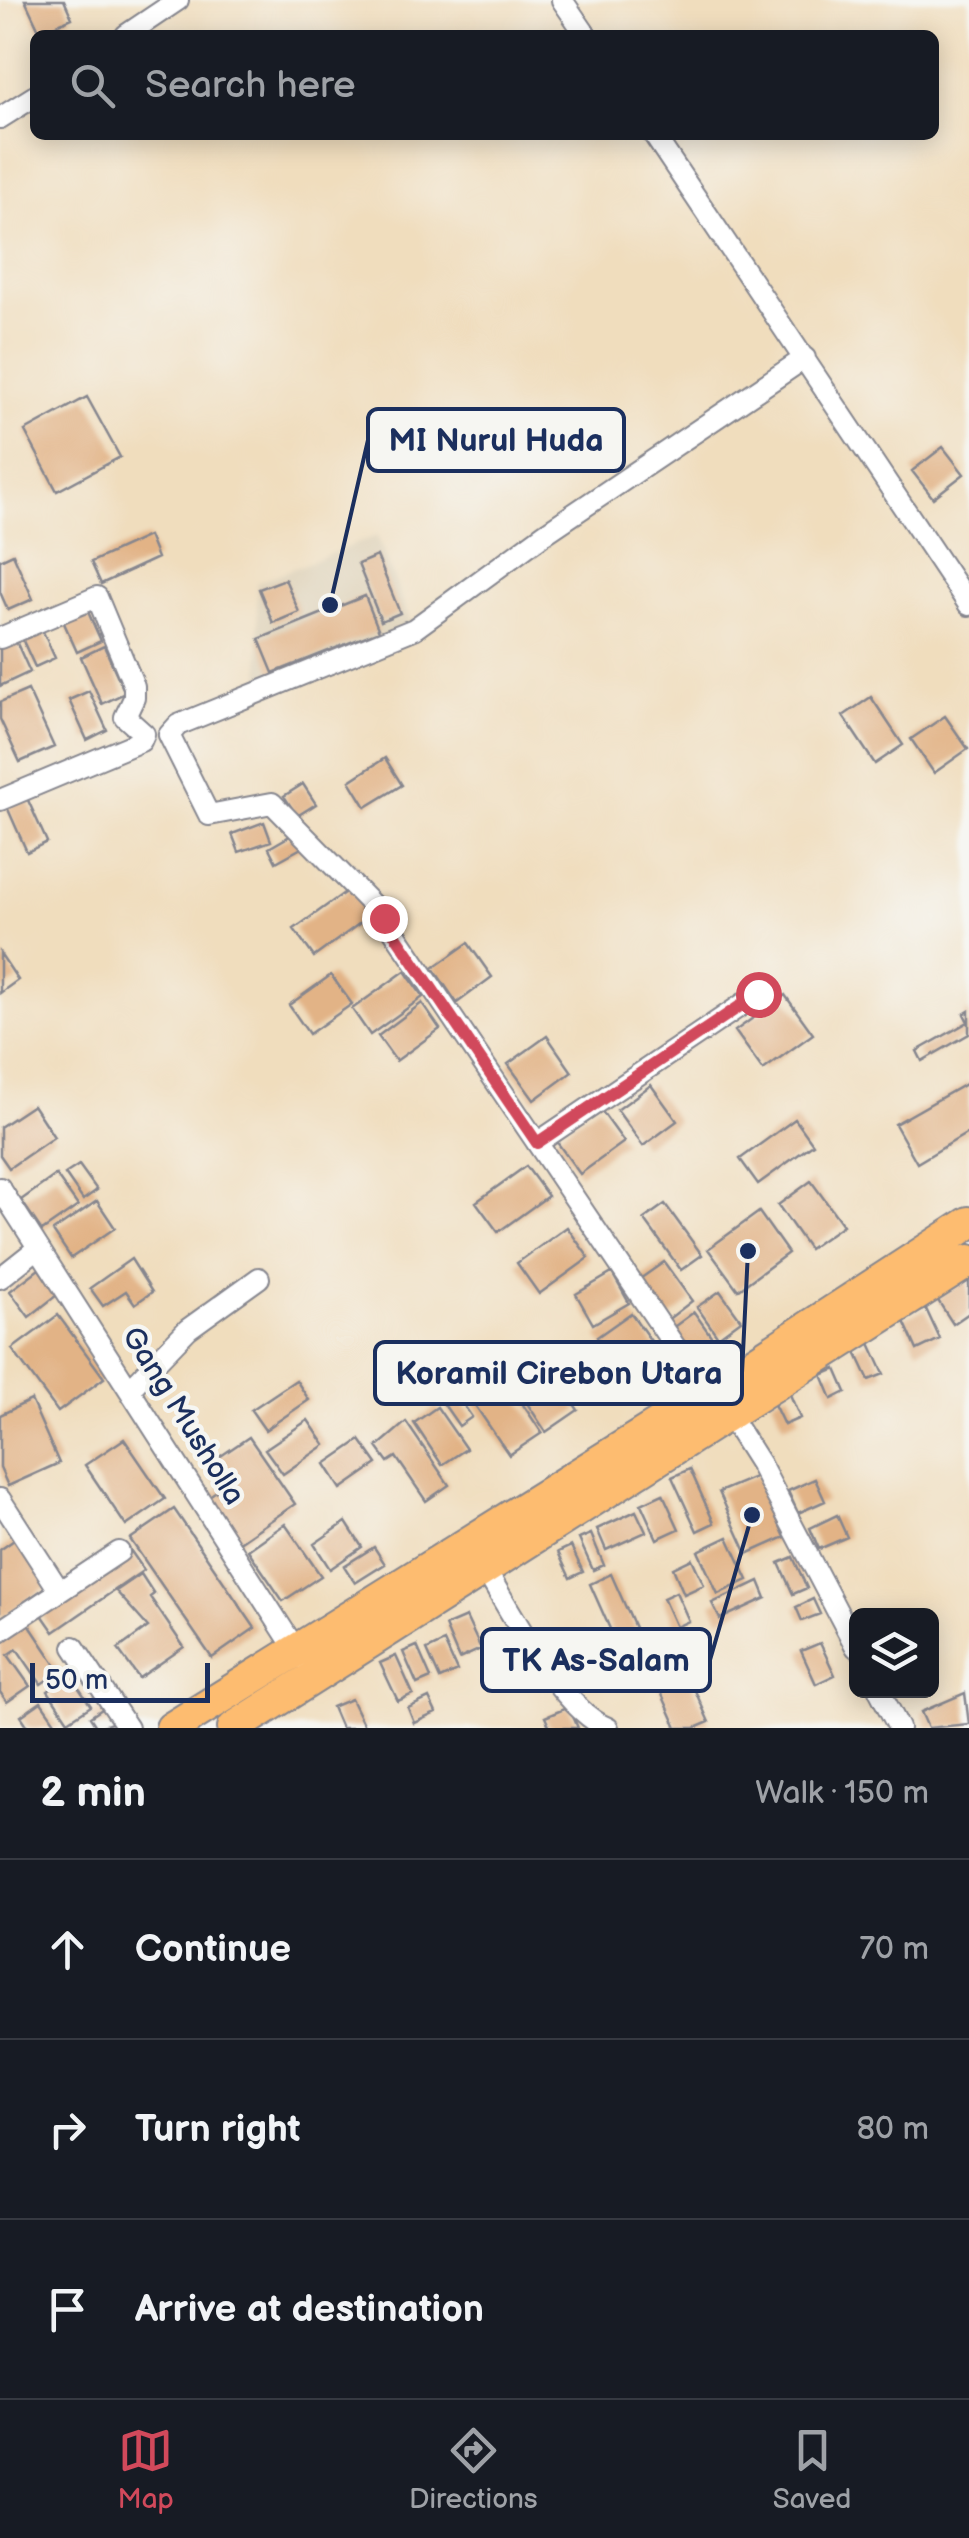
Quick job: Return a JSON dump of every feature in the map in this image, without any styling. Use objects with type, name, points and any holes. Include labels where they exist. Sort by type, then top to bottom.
[{"type":"highway","points":[[234,1728],[305,1664],[837,1325],[969,1222]]},
{"type":"highway","points":[[837,1325],[969,1260]]},
{"type":"highway","points":[[172,1728],[305,1664],[484,1568],[685,1423]]},
{"type":"street","points":[[133,30],[178,0]]},
{"type":"street","points":[[562,0],[583,30]]},
{"type":"street","points":[[0,118],[30,99]]},
{"type":"street","points":[[657,140],[969,605]]},
{"type":"street","points":[[805,358],[544,534],[414,629],[170,731],[170,741],[208,815],[272,802],[366,897],[760,1464],[849,1634]]},
{"type":"street","points":[[0,638],[97,597],[134,686],[134,698],[125,718],[144,734],[140,741],[0,800]]},
{"type":"street","points":[[537,1143],[758,994]]},
{"type":"street","name":"Gang Musholla","points":[[0,1188],[305,1664]]},
{"type":"street","points":[[0,1278],[38,1248]]},
{"type":"street","points":[[130,1389],[188,1330],[260,1278]]},
{"type":"street","points":[[0,1498],[59,1590]]},
{"type":"street","points":[[0,1631],[119,1552]]},
{"type":"street","points":[[484,1568],[550,1671],[597,1724],[608,1728]]},
{"type":"street","points":[[74,1647],[128,1728]]},
{"type":"street","points":[[883,1698],[899,1728]]},
{"type":"shaded area","points":[[377,536],[412,626],[261,685],[256,583]]},
{"type":"building","points":[[25,0],[64,0],[72,18],[39,30]]},
{"type":"building","points":[[87,397],[120,457],[57,491],[25,431]]},
{"type":"building","points":[[943,447],[964,474],[933,498],[912,471]]},
{"type":"building","points":[[148,536],[157,558],[101,584],[91,562]]},
{"type":"building","points":[[13,554],[33,599],[8,610],[0,592],[0,560]]},
{"type":"building","points":[[377,556],[400,613],[381,621],[358,564]]},
{"type":"building","points":[[285,579],[299,612],[273,623],[259,589]]},
{"type":"building","points":[[365,596],[379,631],[273,673],[259,639]]},
{"type":"building","points":[[84,603],[101,641],[77,652],[60,614]]},
{"type":"building","points":[[39,623],[55,658],[35,667],[19,632]]},
{"type":"building","points":[[15,639],[30,672],[0,686],[0,645]]},
{"type":"building","points":[[104,646],[125,693],[102,704],[81,657]]},
{"type":"building","points":[[28,690],[54,747],[20,762],[0,719],[0,702]]},
{"type":"building","points":[[89,691],[107,730],[87,740],[69,700]]},
{"type":"building","points":[[871,697],[903,745],[875,764],[843,716]]},
{"type":"building","points":[[945,716],[968,749],[934,773],[911,739]]},
{"type":"building","points":[[385,758],[402,785],[366,807],[350,781]]},
{"type":"building","points":[[303,784],[316,804],[297,816],[284,796]]},
{"type":"building","points":[[27,798],[47,842],[27,852],[7,807]]},
{"type":"building","points":[[264,822],[271,841],[239,852],[232,834]]},
{"type":"building","points":[[295,833],[303,847],[276,862],[269,848]]},
{"type":"building","points":[[351,888],[371,915],[314,957],[294,929]]},
{"type":"building","points":[[468,943],[492,977],[457,1003],[433,968]]},
{"type":"building","points":[[0,953],[18,980],[0,993]]},
{"type":"building","points":[[405,971],[423,997],[370,1035],[352,1009]]},
{"type":"building","points":[[331,975],[352,1004],[309,1034],[289,1005]]},
{"type":"building","points":[[785,995],[813,1034],[763,1070],[735,1031]]},
{"type":"building","points":[[422,1003],[440,1029],[396,1061],[378,1036]]},
{"type":"building","points":[[969,1011],[969,1034],[922,1061],[917,1051],[968,1022],[964,1014]]},
{"type":"building","points":[[547,1036],[572,1072],[534,1100],[508,1064]]},
{"type":"building","points":[[969,1082],[969,1132],[917,1163],[895,1124]]},
{"type":"building","points":[[651,1085],[677,1121],[643,1146],[617,1110]]},
{"type":"building","points":[[33,1105],[54,1137],[9,1168],[0,1155],[0,1127]]},
{"type":"building","points":[[598,1106],[624,1142],[580,1174],[554,1138]]},
{"type":"building","points":[[795,1119],[813,1144],[758,1184],[740,1159]]},
{"type":"building","points":[[79,1165],[97,1190],[83,1200],[65,1174]]},
{"type":"building","points":[[526,1166],[548,1196],[498,1232],[476,1202]]},
{"type":"building","points":[[56,1175],[78,1206],[42,1231],[21,1200]]},
{"type":"building","points":[[811,1181],[843,1225],[809,1249],[778,1205]]},
{"type":"building","points":[[97,1201],[115,1228],[71,1258],[53,1231]]},
{"type":"building","points":[[665,1204],[702,1255],[681,1270],[644,1219]]},
{"type":"building","points":[[759,1212],[788,1253],[738,1290],[708,1249]]},
{"type":"building","points":[[567,1227],[589,1258],[539,1294],[517,1263]]},
{"type":"building","points":[[131,1259],[152,1292],[135,1304],[126,1291],[103,1306],[90,1288]]},
{"type":"building","points":[[664,1262],[692,1301],[666,1321],[637,1281]]},
{"type":"building","points":[[39,1269],[57,1295],[29,1317],[10,1291]]},
{"type":"building","points":[[612,1273],[629,1303],[593,1324],[576,1294]]},
{"type":"building","points":[[969,1279],[969,1313],[953,1324],[937,1299]]},
{"type":"building","points":[[720,1291],[741,1320],[718,1337],[697,1307]]},
{"type":"building","points":[[926,1309],[940,1339],[917,1350],[903,1319]]},
{"type":"building","points":[[694,1312],[716,1343],[693,1360],[671,1329]]},
{"type":"building","points":[[631,1313],[658,1351],[625,1375],[597,1337]]},
{"type":"building","points":[[58,1315],[104,1378],[58,1412],[12,1349]]},
{"type":"building","points":[[869,1341],[884,1374],[869,1380],[854,1348]]},
{"type":"building","points":[[499,1369],[542,1433],[509,1455],[466,1392]]},
{"type":"building","points":[[550,1369],[578,1410],[546,1432],[519,1391]]},
{"type":"building","points":[[836,1369],[846,1392],[832,1399],[822,1375]]},
{"type":"building","points":[[296,1380],[309,1400],[265,1430],[251,1410]]},
{"type":"building","points":[[789,1392],[800,1418],[784,1425],[772,1400]]},
{"type":"building","points":[[456,1394],[472,1417],[459,1426],[443,1403]]},
{"type":"building","points":[[31,1400],[59,1463],[8,1486],[0,1468],[0,1415]]},
{"type":"building","points":[[437,1407],[466,1449],[442,1465],[414,1423]]},
{"type":"building","points":[[308,1420],[325,1445],[283,1474],[265,1449]]},
{"type":"building","points":[[406,1422],[449,1485],[426,1501],[396,1457],[388,1462],[377,1447]]},
{"type":"building","points":[[249,1437],[295,1504],[235,1545],[203,1500],[221,1488],[206,1466]]},
{"type":"building","points":[[124,1439],[165,1499],[126,1526],[85,1465]]},
{"type":"building","points":[[360,1440],[377,1464],[341,1489],[325,1464]]},
{"type":"building","points":[[690,1469],[714,1523],[697,1531],[672,1477]]},
{"type":"building","points":[[757,1476],[785,1537],[747,1554],[719,1492]]},
{"type":"building","points":[[815,1479],[825,1501],[798,1513],[788,1491]]},
{"type":"building","points":[[663,1494],[679,1529],[657,1539],[641,1504]]},
{"type":"building","points":[[174,1509],[255,1628],[212,1658],[130,1539]]},
{"type":"building","points":[[636,1511],[646,1532],[606,1550],[597,1529]]},
{"type":"building","points":[[837,1515],[847,1537],[819,1549],[810,1528]]},
{"type":"building","points":[[346,1522],[362,1547],[330,1569],[314,1544]]},
{"type":"building","points":[[285,1524],[321,1576],[283,1601],[248,1550]]},
{"type":"building","points":[[591,1534],[604,1565],[593,1570],[579,1539]]},
{"type":"building","points":[[728,1537],[748,1580],[718,1594],[698,1551]]},
{"type":"building","points":[[17,1538],[49,1585],[0,1619],[0,1550]]},
{"type":"building","points":[[571,1546],[583,1572],[570,1578],[558,1552]]},
{"type":"building","points":[[128,1547],[144,1570],[54,1632],[38,1609]]},
{"type":"building","points":[[374,1547],[385,1564],[355,1583],[344,1566]]},
{"type":"building","points":[[793,1557],[807,1588],[793,1594],[779,1563]]},
{"type":"building","points":[[692,1559],[704,1585],[684,1594],[673,1568]]},
{"type":"building","points":[[141,1574],[154,1594],[150,1597],[184,1647],[139,1678],[118,1649],[148,1627],[116,1591]]},
{"type":"building","points":[[611,1574],[640,1639],[619,1649],[590,1584]]},
{"type":"building","points":[[759,1581],[766,1598],[720,1619],[712,1603]]},
{"type":"building","points":[[676,1592],[689,1621],[676,1627],[663,1598]]},
{"type":"building","points":[[813,1599],[820,1614],[802,1621],[796,1607]]},
{"type":"building","points":[[466,1617],[481,1649],[459,1659],[445,1626]]},
{"type":"building","points":[[26,1620],[60,1671],[41,1684],[17,1649],[8,1655],[30,1686],[7,1702],[0,1692],[0,1638]]},
{"type":"building","points":[[444,1642],[457,1671],[440,1679],[427,1650]]},
{"type":"building","points":[[820,1643],[835,1675],[816,1684],[801,1651]]},
{"type":"building","points":[[417,1646],[431,1678],[417,1684],[403,1652]]},
{"type":"building","points":[[396,1656],[413,1694],[398,1701],[380,1663]]},
{"type":"building","points":[[682,1661],[709,1722],[695,1728],[677,1728],[653,1674]]},
{"type":"building","points":[[70,1675],[91,1706],[68,1721],[48,1691]]},
{"type":"building","points":[[965,1693],[969,1724],[928,1728],[921,1712]]},
{"type":"building","points":[[429,1698],[436,1713],[414,1723],[408,1708]]},
{"type":"building","points":[[351,1699],[365,1728],[341,1728],[332,1707]]},
{"type":"building","points":[[41,1702],[59,1728],[29,1728],[21,1716]]},
{"type":"building","points":[[108,1705],[118,1721],[97,1728],[90,1717]]},
{"type":"building","points":[[569,1707],[578,1728],[550,1728],[545,1717]]},
{"type":"place","name":"MI Nurul Huda","points":[[330,605]]},
{"type":"place","name":"Koramil Cirebon Utara","points":[[748,1251]]},
{"type":"place","name":"TK As-Salam","points":[[752,1515]]},
{"type":"route","points":[[384,918],[537,1143],[758,994]]}]
